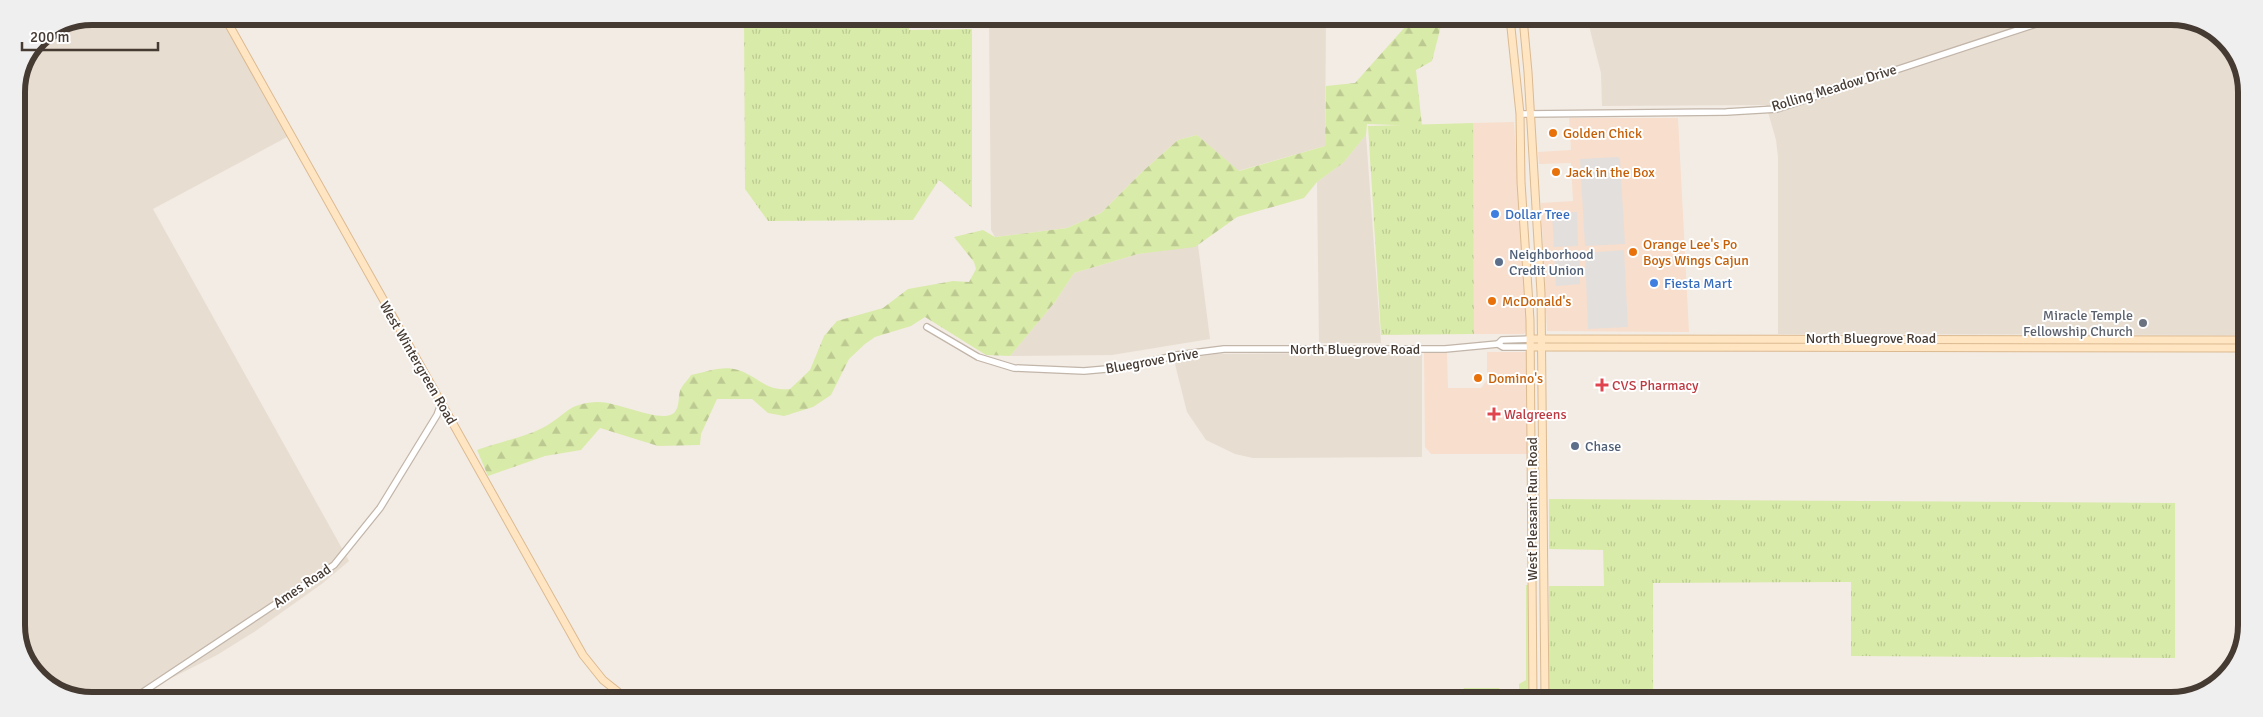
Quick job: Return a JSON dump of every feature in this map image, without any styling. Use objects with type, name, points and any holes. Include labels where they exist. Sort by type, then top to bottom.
[{"type":"main road","name":"West Wintergreen Road","points":[[229,25],[587,662],[603,680],[618,692]]},
{"type":"main road","name":"West Pleasant Run Road","points":[[1511,25],[1520,114],[1525,252],[1531,343],[1533,692]]},
{"type":"main road","name":"West Pleasant Run Road","points":[[1524,25],[1531,112],[1542,342],[1545,692]]},
{"type":"main road","points":[[1525,252],[1539,251]]},
{"type":"main road","points":[[1610,338],[1610,346]]},
{"type":"main road","name":"North Bluegrove Road","points":[[1531,343],[1610,338],[2238,340]]},
{"type":"main road","points":[[1632,338],[1633,346]]},
{"type":"main road","name":"North Bluegrove Road","points":[[1542,342],[1610,346],[2238,348]]},
{"type":"main road","points":[[1531,429],[1543,429]]},
{"type":"main road","points":[[1532,582],[1544,582]]},
{"type":"street","name":"Rolling Meadow Drive","points":[[1520,114],[1531,112],[1726,112],[1778,108],[2033,25]]},
{"type":"street","name":"Bluegrove Drive","points":[[928,327],[978,357],[1014,368],[1102,371],[1211,350]]},
{"type":"street","name":"North Bluegrove Road","points":[[1211,350],[1445,348],[1498,344],[1503,348],[1531,343]]},
{"type":"street","name":"Ames Road","points":[[143,692],[334,565],[380,508],[437,415],[441,404]]},
{"type":"shaded area","points":[[227,25],[289,136],[153,209],[349,561],[323,583],[257,630],[217,655],[144,692],[92,692],[74,690],[55,681],[34,659],[26,638],[26,79],[36,55],[45,45],[55,36],[79,26]]},
{"type":"shaded area","points":[[989,25],[1326,25],[1325,146],[1238,171],[1197,135],[1178,140],[1143,171],[1101,213],[1067,228],[995,237],[991,230]]},
{"type":"shaded area","points":[[1589,25],[2171,25],[2197,30],[2208,36],[2224,51],[2229,58],[2237,79],[2238,335],[1778,334],[1778,157],[1776,140],[1766,105],[1602,106],[1601,73]]},
{"type":"shaded area","points":[[1569,118],[1678,118],[1689,332],[1547,331],[1541,203],[1573,201],[1571,163],[1539,164],[1538,152],[1571,150]]},
{"type":"shaded area","points":[[1514,122],[1527,330],[1524,334],[1474,334],[1473,123]]},
{"type":"shaded area","points":[[1366,135],[1381,343],[1319,343],[1317,182],[1343,163]]},
{"type":"shaded area","points":[[1618,157],[1620,159],[1625,244],[1585,246],[1580,159]]},
{"type":"shaded area","points":[[1577,212],[1578,246],[1554,247],[1552,213]]},
{"type":"shaded area","points":[[1198,245],[1210,339],[1112,355],[1010,356],[1055,302],[1074,273],[1138,254]]},
{"type":"shaded area","points":[[1624,250],[1628,327],[1588,329],[1585,253]]},
{"type":"shaded area","points":[[1579,253],[1580,284],[1556,286],[1554,254]]},
{"type":"shaded area","points":[[1422,352],[1422,457],[1253,458],[1235,454],[1206,440],[1187,412],[1174,360],[1216,354]]},
{"type":"shaded area","points":[[1487,352],[1526,352],[1527,454],[1431,454],[1425,447],[1424,353],[1447,353],[1448,388],[1481,388],[1487,380]]},
{"type":"green space","points":[[744,25],[909,25],[909,30],[972,29],[972,208],[939,180],[913,220],[768,221],[745,189]]},
{"type":"green space","points":[[1407,25],[1441,25],[1432,61],[1416,70],[1422,126],[1367,124],[1366,135],[1343,163],[1317,182],[1304,198],[1237,217],[1195,247],[1138,254],[1074,273],[1055,302],[1010,356],[986,355],[925,317],[911,326],[875,337],[865,344],[849,359],[831,395],[813,407],[784,416],[768,413],[752,399],[717,399],[701,434],[700,445],[658,446],[600,428],[581,450],[545,456],[488,476],[477,450],[539,430],[568,410],[579,405],[604,402],[649,414],[668,416],[676,411],[679,393],[691,375],[726,368],[738,370],[774,388],[790,389],[810,370],[824,336],[837,321],[883,308],[908,289],[953,281],[969,282],[976,269],[974,262],[954,237],[983,230],[995,237],[1067,228],[1101,213],[1143,171],[1178,140],[1197,135],[1239,171],[1325,146],[1326,86],[1355,83]]},
{"type":"green space","points":[[1473,123],[1474,334],[1381,335],[1368,126]]},
{"type":"green space","points":[[1549,499],[2175,503],[2175,658],[1851,656],[1851,582],[1653,583],[1653,692],[1549,692],[1549,586],[1604,586],[1603,550],[1549,549]]},
{"type":"green space","points":[[1526,585],[1529,585],[1529,692],[1519,692],[1519,684],[1526,680]]},
{"type":"green space","points":[[1464,688],[1499,688],[1501,692],[1461,692]]},
{"type":"place","name":"Golden Chick","points":[[1553,133]]},
{"type":"place","name":"Jack in the Box","points":[[1556,172]]},
{"type":"place","name":"Dollar Tree","points":[[1495,214]]},
{"type":"place","name":"Orange Lee's Po Boys Wings Cajun","points":[[1633,252]]},
{"type":"place","name":"Neighborhood Credit Union","points":[[1499,262]]},
{"type":"place","name":"Fiesta Mart","points":[[1654,283]]},
{"type":"place","name":"McDonald's","points":[[1492,301]]},
{"type":"place","name":"Miracle Temple Fellowship Church","points":[[2143,323]]},
{"type":"place","name":"Domino's","points":[[1478,378]]},
{"type":"place","name":"CVS Pharmacy","points":[[1602,385]]},
{"type":"place","name":"Walgreens","points":[[1494,414]]},
{"type":"place","name":"Chase","points":[[1575,446]]}]
